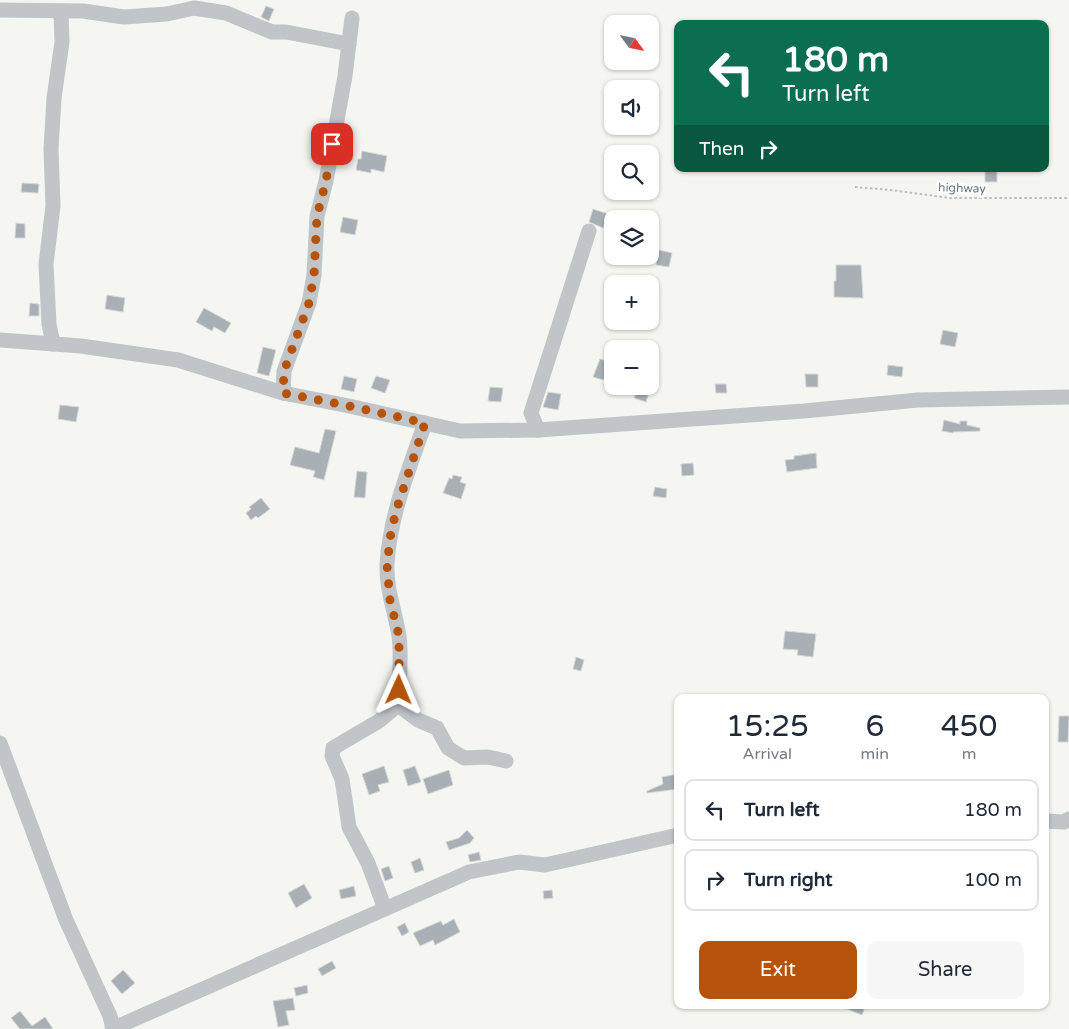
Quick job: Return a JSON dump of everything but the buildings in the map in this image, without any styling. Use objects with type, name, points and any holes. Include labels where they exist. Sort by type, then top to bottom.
[{"type":"street","points":[[0,10],[41,5],[61,12],[83,11],[124,17],[167,14],[194,8],[226,13],[272,32],[294,33],[349,44]]},
{"type":"street","points":[[53,344],[49,324],[46,264],[53,206],[51,149],[54,98],[62,42],[61,12]]},
{"type":"street","points":[[283,393],[284,371],[309,303],[314,275],[317,216],[326,181],[352,18]]},
{"type":"street","points":[[538,430],[531,412],[589,231]]},
{"type":"street","points":[[0,340],[81,346],[178,360],[283,393],[460,431],[538,430],[804,411],[918,400],[1069,397]]},
{"type":"street","points":[[385,909],[368,863],[349,827],[342,779],[332,756],[333,748],[379,721],[398,705],[399,636],[390,600],[387,565],[391,532],[397,508],[425,423]]},
{"type":"street","points":[[398,705],[418,720],[437,728],[448,748],[464,758],[488,757],[506,761]]},
{"type":"street","points":[[0,743],[66,920],[110,1016],[113,1029],[469,872],[519,862],[545,865],[674,836]]},
{"type":"street","points":[[1049,821],[1064,822],[1069,819]]},
{"type":"path","name":"highway","points":[[855,188],[892,190],[950,198],[1069,198]]},
{"type":"route","points":[[332,144],[326,181],[317,216],[314,275],[309,303],[284,371],[283,393],[425,423],[397,508],[391,532],[387,565],[390,600],[399,636],[399,690]]}]
